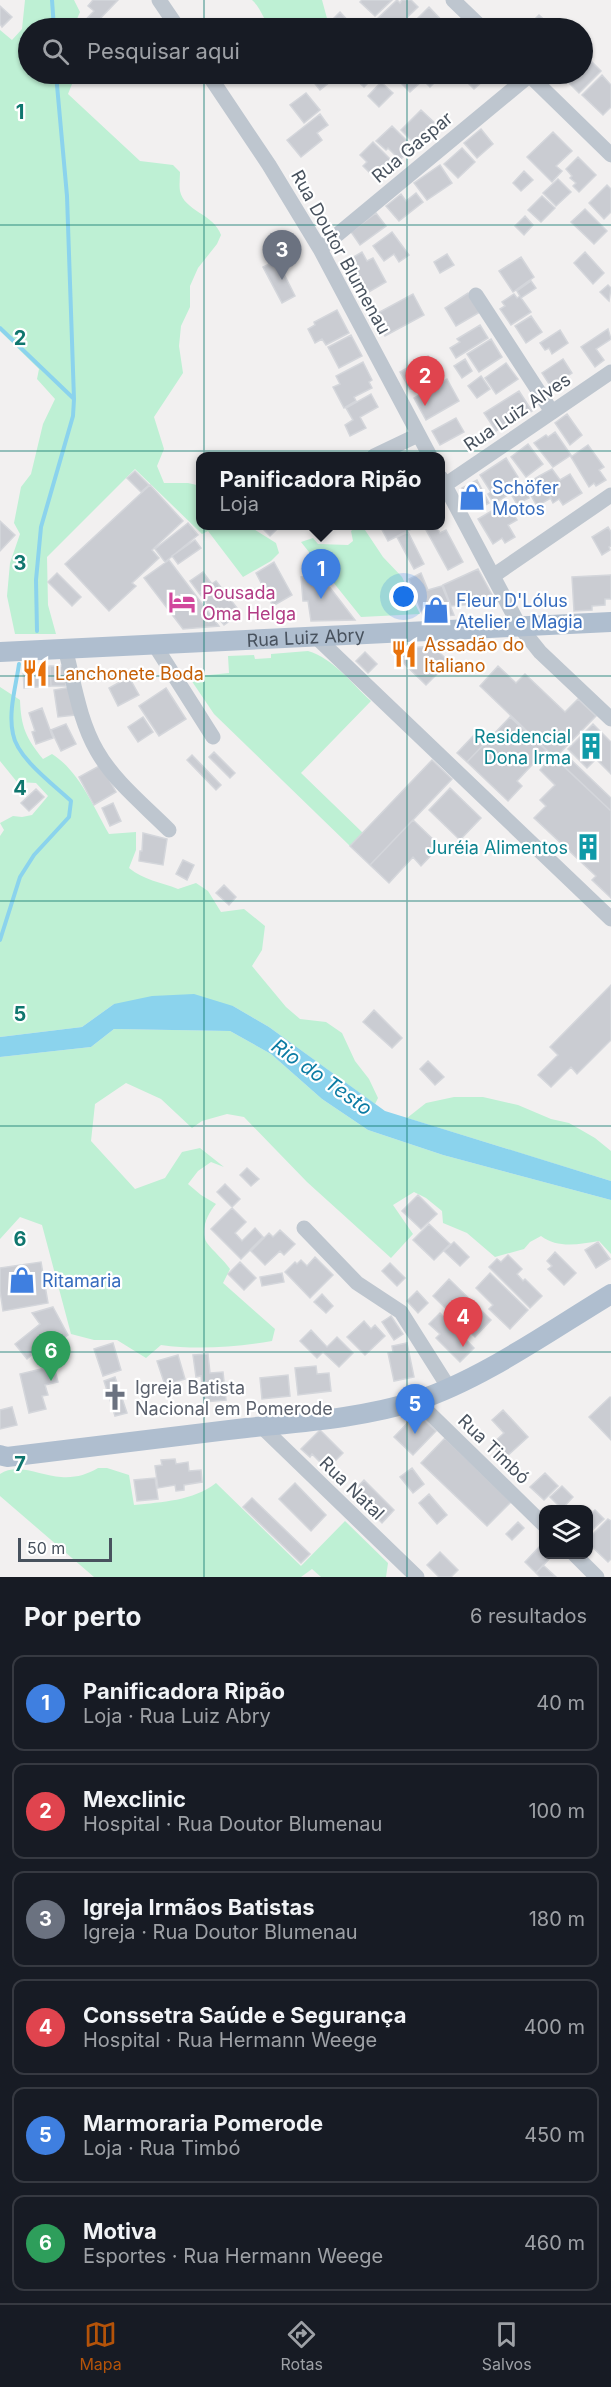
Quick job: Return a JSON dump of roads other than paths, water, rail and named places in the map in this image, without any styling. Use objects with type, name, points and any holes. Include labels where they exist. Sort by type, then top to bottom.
[{"type":"main road","name":"Rua Luiz Abry","points":[[0,652],[611,622]]},
{"type":"main road","points":[[2,1458],[362,1414],[417,1401],[449,1388],[506,1357],[611,1294]]},
{"type":"street","points":[[159,0],[171,18]]},
{"type":"street","points":[[453,0],[472,18]]},
{"type":"street","name":"Rua Doutor Blumenau","points":[[215,84],[320,249],[428,452]]},
{"type":"street","name":"Rua Gaspar","points":[[320,249],[517,84]]},
{"type":"street","points":[[540,84],[607,144]]},
{"type":"street","points":[[476,295],[552,412]]},
{"type":"street","name":"Rua Luiz Alves","points":[[445,480],[611,372]]},
{"type":"street","points":[[382,452],[418,435]]},
{"type":"street","points":[[445,485],[520,627],[540,651],[611,719]]},
{"type":"street","points":[[493,576],[611,495]]},
{"type":"street","points":[[315,636],[611,919]]},
{"type":"street","points":[[154,644],[213,737]]},
{"type":"street","points":[[65,648],[83,717],[97,751],[119,781],[169,830]]},
{"type":"street","points":[[304,1228],[357,1283],[401,1312],[449,1388]]},
{"type":"street","name":"Rua Timbó","points":[[417,1401],[539,1521]]},
{"type":"street","name":"Rua Natal","points":[[261,1426],[417,1577]]},
{"type":"street","points":[[579,1559],[597,1577]]},
{"type":"water","name":"Rio do Testo","points":[[194,994],[233,1006],[269,1027],[385,1111],[611,1181],[611,1200],[443,1155],[368,1130],[322,1099],[271,1054],[230,1031],[114,1029],[91,1047],[0,1057],[0,1037],[82,1027],[114,1004],[152,996]]},
{"type":"waterway","points":[[52,0],[53,18]]},
{"type":"waterway","points":[[37,631],[36,580],[41,527],[73,416],[74,399],[67,196],[57,84]]},
{"type":"waterway","points":[[0,328],[73,398]]},
{"type":"waterway","points":[[0,940],[20,877],[34,855],[69,817],[71,801],[29,762],[16,743],[11,717],[19,664]]},
{"type":"place","name":"Igreja Irmãos Batistas","points":[[282,280]]},
{"type":"place","name":"Mexclinic","points":[[425,406]]},
{"type":"place","name":"Schöfer Motos","points":[[472,497]]},
{"type":"place","name":"Panificadora Ripão","points":[[321,599]]},
{"type":"place","name":"Pousada Oma Helga","points":[[182,602]]},
{"type":"place","name":"Fleur D'Lólus Atelier e Magia","points":[[436,610]]},
{"type":"place","name":"Assadão do Italiano","points":[[404,654]]},
{"type":"place","name":"Lanchonete Boda","points":[[35,673]]},
{"type":"place","name":"Residencial Dona Irma","points":[[591,746]]},
{"type":"place","name":"Juréia Alimentos","points":[[588,847]]},
{"type":"place","name":"Ritamaria","points":[[22,1280]]},
{"type":"place","name":"Conssetra Saúde e Segurança","points":[[463,1347]]},
{"type":"place","name":"Motiva","points":[[51,1381]]},
{"type":"place","name":"Igreja Batista Nacional em Pomerode","points":[[115,1397]]},
{"type":"place","name":"Marmoraria Pomerode","points":[[415,1434]]}]
